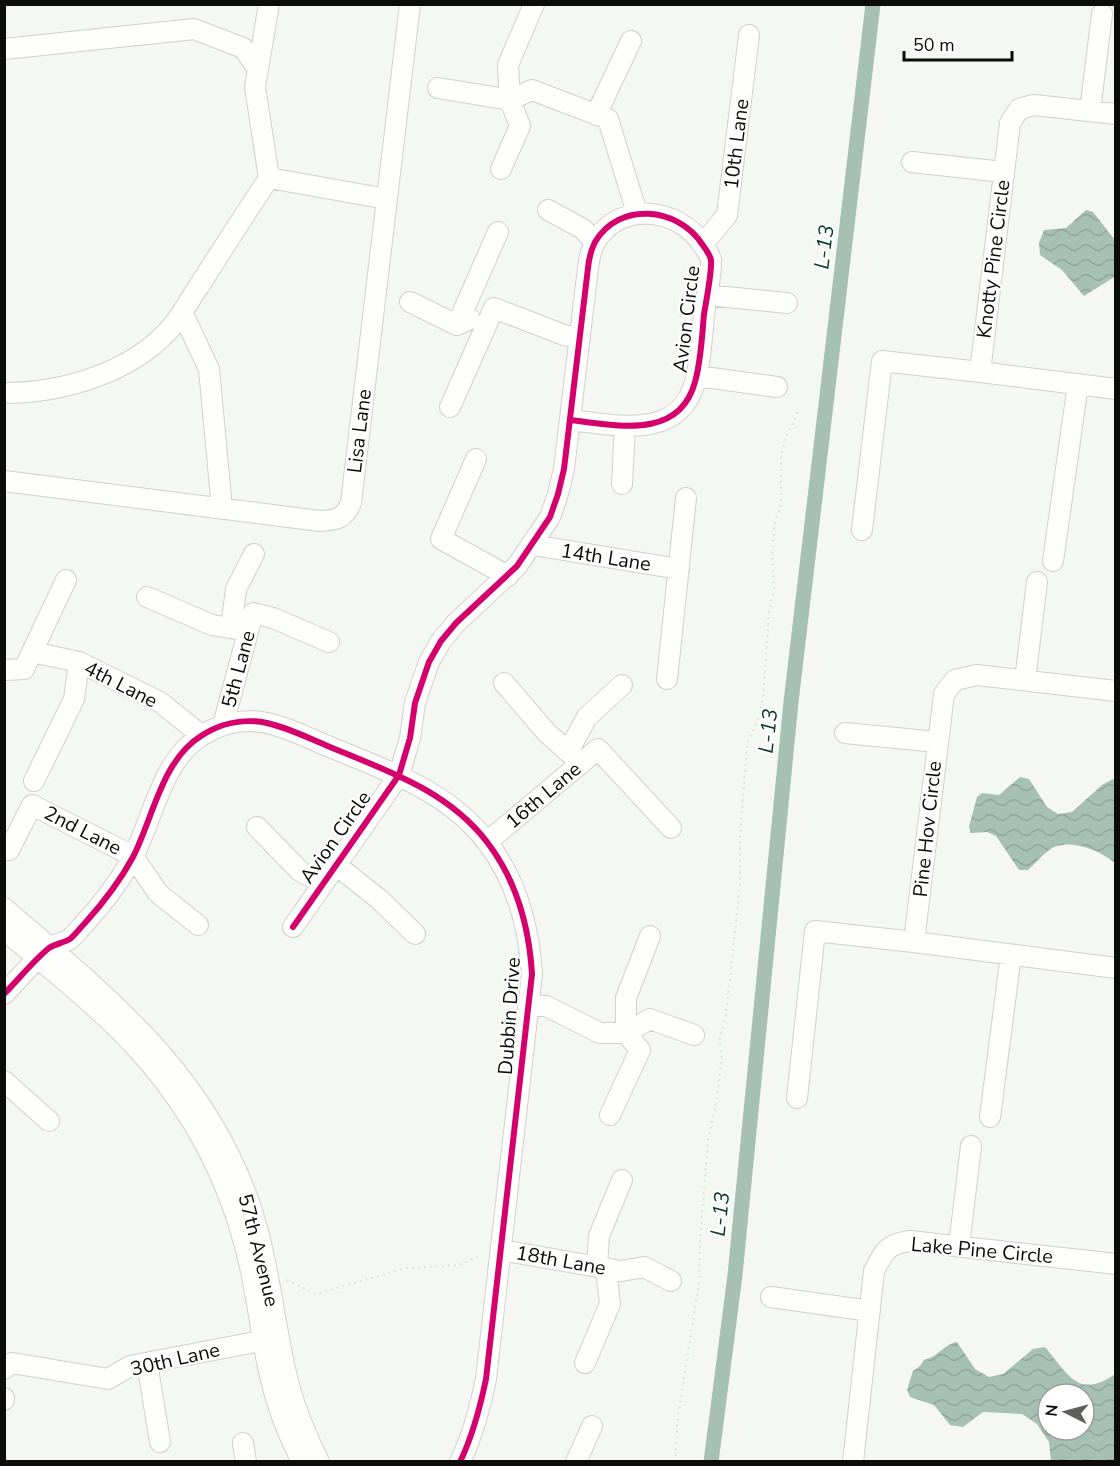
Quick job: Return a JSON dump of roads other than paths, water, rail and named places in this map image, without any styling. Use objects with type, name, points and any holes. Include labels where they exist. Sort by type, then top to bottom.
[{"type":"street","points":[[4,393],[73,383],[118,367],[140,354],[170,330],[269,178],[255,87],[268,4]]},
{"type":"street","name":"Lisa Lane","points":[[4,481],[320,521],[339,518],[346,513],[351,503],[410,4]]},
{"type":"street","points":[[501,169],[520,126],[510,100],[508,65],[534,4]]},
{"type":"street","points":[[1090,111],[1102,14]]},
{"type":"street","points":[[4,49],[194,29],[243,48],[258,69]]},
{"type":"street","name":"10th Lane","points":[[703,244],[728,215],[749,35]]},
{"type":"street","points":[[596,115],[631,41]]},
{"type":"street","points":[[438,88],[510,100],[532,90],[608,119],[637,213],[608,226],[595,242],[584,229],[548,210]]},
{"type":"street","name":"Knotty Pine Circle","points":[[980,372],[1010,123],[1019,109],[1034,105],[1116,114]]},
{"type":"street","points":[[912,162],[1003,172]]},
{"type":"street","points":[[269,178],[387,199]]},
{"type":"street","name":"Avion Circle","points":[[570,420],[646,427],[656,424],[675,412],[690,396],[697,376],[711,260],[703,244],[688,229],[668,217],[637,213]]},
{"type":"street","points":[[458,325],[498,232]]},
{"type":"street","name":"Avion Circle","points":[[293,927],[399,775],[410,738],[415,703],[429,662],[441,641],[456,623],[508,576],[550,517],[564,469],[588,268],[595,242]]},
{"type":"street","points":[[706,295],[787,303]]},
{"type":"street","points":[[410,302],[458,325]]},
{"type":"street","points":[[458,325],[494,308],[580,339]]},
{"type":"street","points":[[450,407],[494,308]]},
{"type":"street","points":[[182,312],[209,369],[222,509]]},
{"type":"street","points":[[862,530],[882,361],[1116,390]]},
{"type":"street","points":[[697,376],[777,387]]},
{"type":"street","points":[[1053,561],[1078,384]]},
{"type":"street","points":[[622,484],[625,426]]},
{"type":"street","points":[[476,459],[441,539],[508,576]]},
{"type":"street","points":[[667,679],[686,498]]},
{"type":"street","name":"14th Lane","points":[[532,544],[679,568]]},
{"type":"street","name":"5th Lane","points":[[223,725],[244,624],[236,589],[254,555]]},
{"type":"street","points":[[4,670],[24,669],[66,580]]},
{"type":"street","points":[[1025,680],[1037,582]]},
{"type":"street","points":[[147,597],[212,625],[244,624],[273,618],[329,642]]},
{"type":"street","name":"4th Lane","points":[[32,652],[79,662],[160,702],[201,735]]},
{"type":"street","points":[[34,781],[74,699],[79,662]]},
{"type":"street","name":"Pine Hov Circle","points":[[914,942],[944,694],[955,680],[977,675],[1116,691]]},
{"type":"street","points":[[504,683],[548,733],[574,757],[587,717],[622,685]]},
{"type":"street","name":"Dubbin Drive","points":[[4,994],[44,953],[70,939],[117,883],[134,856],[171,768],[184,750],[201,735],[223,725],[251,721],[272,724],[399,775],[450,805],[472,825],[487,842],[513,886],[524,914],[532,974],[486,1379],[479,1413],[460,1461]]},
{"type":"street","points":[[845,733],[937,742]]},
{"type":"street","name":"16th Lane","points":[[487,842],[574,757],[598,748],[671,828]]},
{"type":"street","name":"2nd Lane","points":[[9,850],[32,805],[134,856]]},
{"type":"street","points":[[257,826],[300,871],[323,884]]},
{"type":"street","points":[[134,856],[158,892],[198,925]]},
{"type":"street","points":[[336,865],[379,899],[415,934]]},
{"type":"street","name":"57th Avenue","points":[[4,908],[44,953]]},
{"type":"street","name":"57th Avenue","points":[[4,930],[44,953],[133,1021],[185,1081],[212,1122],[235,1167],[260,1239],[271,1339],[270,1374],[282,1416],[302,1461]]},
{"type":"street","points":[[797,1098],[815,931],[1116,968]]},
{"type":"street","points":[[610,1115],[640,1050],[626,1033],[626,998],[650,936]]},
{"type":"street","points":[[990,1117],[1011,956]]},
{"type":"street","points":[[530,1005],[546,1006],[600,1033],[626,1033],[650,1019],[693,1035]]},
{"type":"street","points":[[4,1081],[49,1121]]},
{"type":"street","points":[[959,1246],[971,1146]]},
{"type":"street","points":[[585,1363],[610,1304],[608,1268],[599,1236],[622,1180]]},
{"type":"street","name":"Lake Pine Circle","points":[[853,1461],[874,1271],[884,1252],[896,1243],[910,1241],[1116,1264]]},
{"type":"street","name":"18th Lane","points":[[501,1250],[608,1268],[644,1267],[671,1281]]},
{"type":"street","points":[[771,1297],[870,1311]]},
{"type":"street","name":"57th Avenue","points":[[271,1339],[285,1370],[297,1411],[320,1461]]},
{"type":"street","name":"30th Lane","points":[[4,1369],[12,1364],[108,1379],[130,1366],[271,1339]]},
{"type":"street","points":[[147,1363],[160,1442]]},
{"type":"street","points":[[576,1461],[592,1425]]},
{"type":"water","points":[[1086,210],[1093,212],[1115,240],[1116,276],[1084,296],[1062,270],[1040,255],[1039,243],[1044,230],[1066,228]]},
{"type":"water","points":[[1020,777],[1029,779],[1047,807],[1058,814],[1072,812],[1102,785],[1115,780],[1115,863],[1088,848],[1064,845],[1049,850],[1028,870],[1019,870],[996,836],[987,832],[971,833],[969,827],[977,797],[982,793],[999,795]]},
{"type":"water","points":[[957,1342],[975,1369],[989,1377],[1003,1374],[1033,1349],[1045,1347],[1068,1374],[1079,1382],[1036,1382],[1036,1423],[1022,1414],[983,1412],[963,1427],[950,1425],[934,1405],[910,1397],[907,1390],[913,1371],[924,1360]]},
{"type":"water","points":[[1115,1374],[1115,1461],[1051,1461],[1049,1442],[1096,1442],[1096,1383]]},
{"type":"waterway","name":"L-13","points":[[711,1462],[735,1275],[791,702],[873,4]]}]
